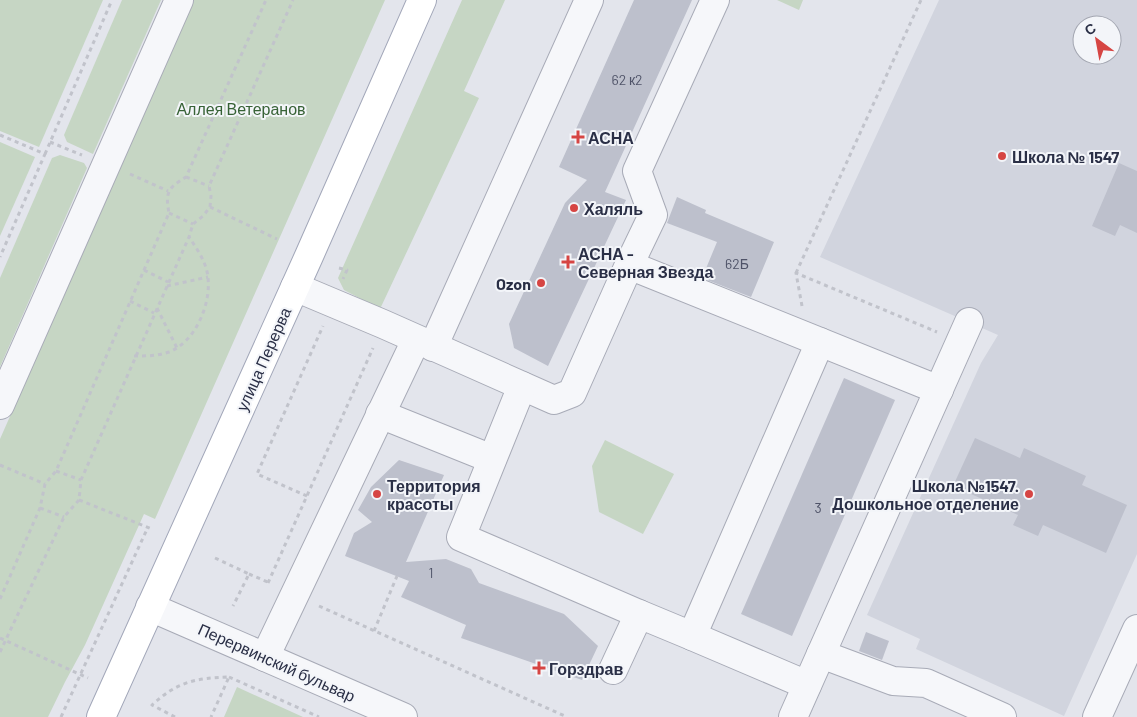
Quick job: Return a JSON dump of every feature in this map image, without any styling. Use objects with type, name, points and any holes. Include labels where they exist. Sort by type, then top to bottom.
[{"type":"main road","name":"улица Перерва","points":[[101,717],[422,0]]},
{"type":"street","points":[[0,405],[178,0]]},
{"type":"street","points":[[265,657],[380,414],[424,343],[589,0]]},
{"type":"street","points":[[295,287],[384,324],[554,400],[572,393],[653,215],[637,170],[715,0]]},
{"type":"street","points":[[629,265],[939,390]]},
{"type":"street","points":[[793,717],[965,332]]},
{"type":"street","points":[[692,636],[814,339]]},
{"type":"street","points":[[522,386],[461,537],[807,685]]},
{"type":"street","points":[[380,414],[492,459]]},
{"type":"street","name":"Перервинский бульвар","points":[[150,607],[403,717]]},
{"type":"street","points":[[613,670],[639,614]]},
{"type":"street","points":[[1097,717],[1137,629]]},
{"type":"street","points":[[821,654],[893,681],[926,683],[1002,717]]},
{"type":"path","points":[[0,257],[112,0]]},
{"type":"path","points":[[0,599],[40,508],[45,484],[56,471],[169,214],[167,203],[168,191],[186,177],[266,0]]},
{"type":"path","points":[[0,652],[64,517],[78,500],[80,480],[189,237],[193,224],[210,207],[209,186],[292,0]]},
{"type":"path","points":[[814,339],[796,273],[921,0]]},
{"type":"path","points":[[0,135],[45,154]]},
{"type":"path","points":[[50,142],[84,156]]},
{"type":"path","points":[[127,172],[168,191]]},
{"type":"path","points":[[186,177],[209,186]]},
{"type":"path","points":[[210,207],[277,239]]},
{"type":"path","points":[[169,214],[193,224]]},
{"type":"path","points":[[134,356],[158,354],[177,348],[189,338],[208,300],[208,277],[202,257],[189,237]]},
{"type":"path","points":[[307,496],[257,474],[347,270],[339,268]]},
{"type":"path","points":[[144,270],[168,284],[208,277]]},
{"type":"path","points":[[796,273],[965,332]]},
{"type":"path","points":[[130,301],[154,313]]},
{"type":"path","points":[[156,308],[177,348]]},
{"type":"path","points":[[268,583],[384,324]]},
{"type":"path","points":[[0,465],[45,484]]},
{"type":"path","points":[[56,471],[80,480]]},
{"type":"path","points":[[78,500],[152,529]]},
{"type":"path","points":[[40,508],[64,517]]},
{"type":"path","points":[[61,717],[148,527]]},
{"type":"path","points":[[215,558],[567,717]]},
{"type":"path","points":[[233,606],[248,574]]},
{"type":"path","points":[[374,630],[398,576]]},
{"type":"path","points":[[0,638],[88,678]]},
{"type":"path","points":[[211,717],[229,677]]},
{"type":"path","points":[[175,717],[152,705],[165,693],[184,683],[202,678],[229,677],[319,717]]},
{"type":"shaded area","name":"Школа № 1547","points":[[939,0],[1137,0],[1137,554],[1064,716],[916,649],[920,639],[867,615],[981,363],[998,335],[820,257]]},
{"type":"green space","points":[[0,0],[103,0],[39,147],[0,131]]},
{"type":"green space","points":[[122,0],[161,0],[93,154],[67,142],[64,135]]},
{"type":"green space","name":"Аллея Ветеранов","points":[[194,0],[385,0],[155,519],[144,514],[85,645],[48,717],[0,717],[0,439]]},
{"type":"green space","points":[[462,0],[505,0],[464,91],[479,98],[380,309],[344,290],[338,278]]},
{"type":"green space","points":[[777,0],[803,0],[799,10]]},
{"type":"green space","points":[[0,142],[35,157],[0,236]]},
{"type":"green space","points":[[60,155],[84,163],[87,168],[0,367],[0,278],[52,158]]},
{"type":"green space","points":[[605,440],[674,474],[643,534],[599,512],[592,466]]},
{"type":"green space","points":[[237,687],[303,717],[224,717]]},
{"type":"building","points":[[634,0],[692,0],[605,192],[626,200],[548,366],[514,348],[509,324],[565,203],[587,180],[559,167]]},
{"type":"building","points":[[1119,163],[1137,171],[1137,233],[1120,225],[1115,236],[1092,226]]},
{"type":"building","points":[[677,197],[706,210],[705,213],[774,242],[751,297],[702,278],[717,242],[667,223]]},
{"type":"building","points":[[844,378],[895,400],[792,636],[741,614]]},
{"type":"building","points":[[975,438],[1020,458],[1024,448],[1086,476],[1082,485],[1127,505],[1106,553],[1043,525],[1038,536],[1013,525],[1018,515],[953,486]]},
{"type":"building","points":[[399,460],[444,475],[406,562],[446,559],[471,569],[479,583],[564,614],[598,646],[582,680],[461,638],[466,625],[401,597],[409,581],[345,556],[354,533],[372,522],[358,510],[371,487]]},
{"type":"building","points":[[866,632],[889,641],[882,660],[859,651]]},
{"type":"place","name":"АСНА","points":[[578,137]]},
{"type":"place","name":"Школа № 1547","points":[[1002,156]]},
{"type":"place","name":"Халяль","points":[[574,208]]},
{"type":"place","name":"АСНА - Северная Звезда","points":[[568,262]]},
{"type":"place","name":"Ozon","points":[[541,283]]},
{"type":"place","name":"Территория красоты","points":[[377,494]]},
{"type":"place","name":"Школа №1547. Дошкольное отделение","points":[[1029,494]]},
{"type":"place","name":"Горздрав","points":[[539,668]]}]
